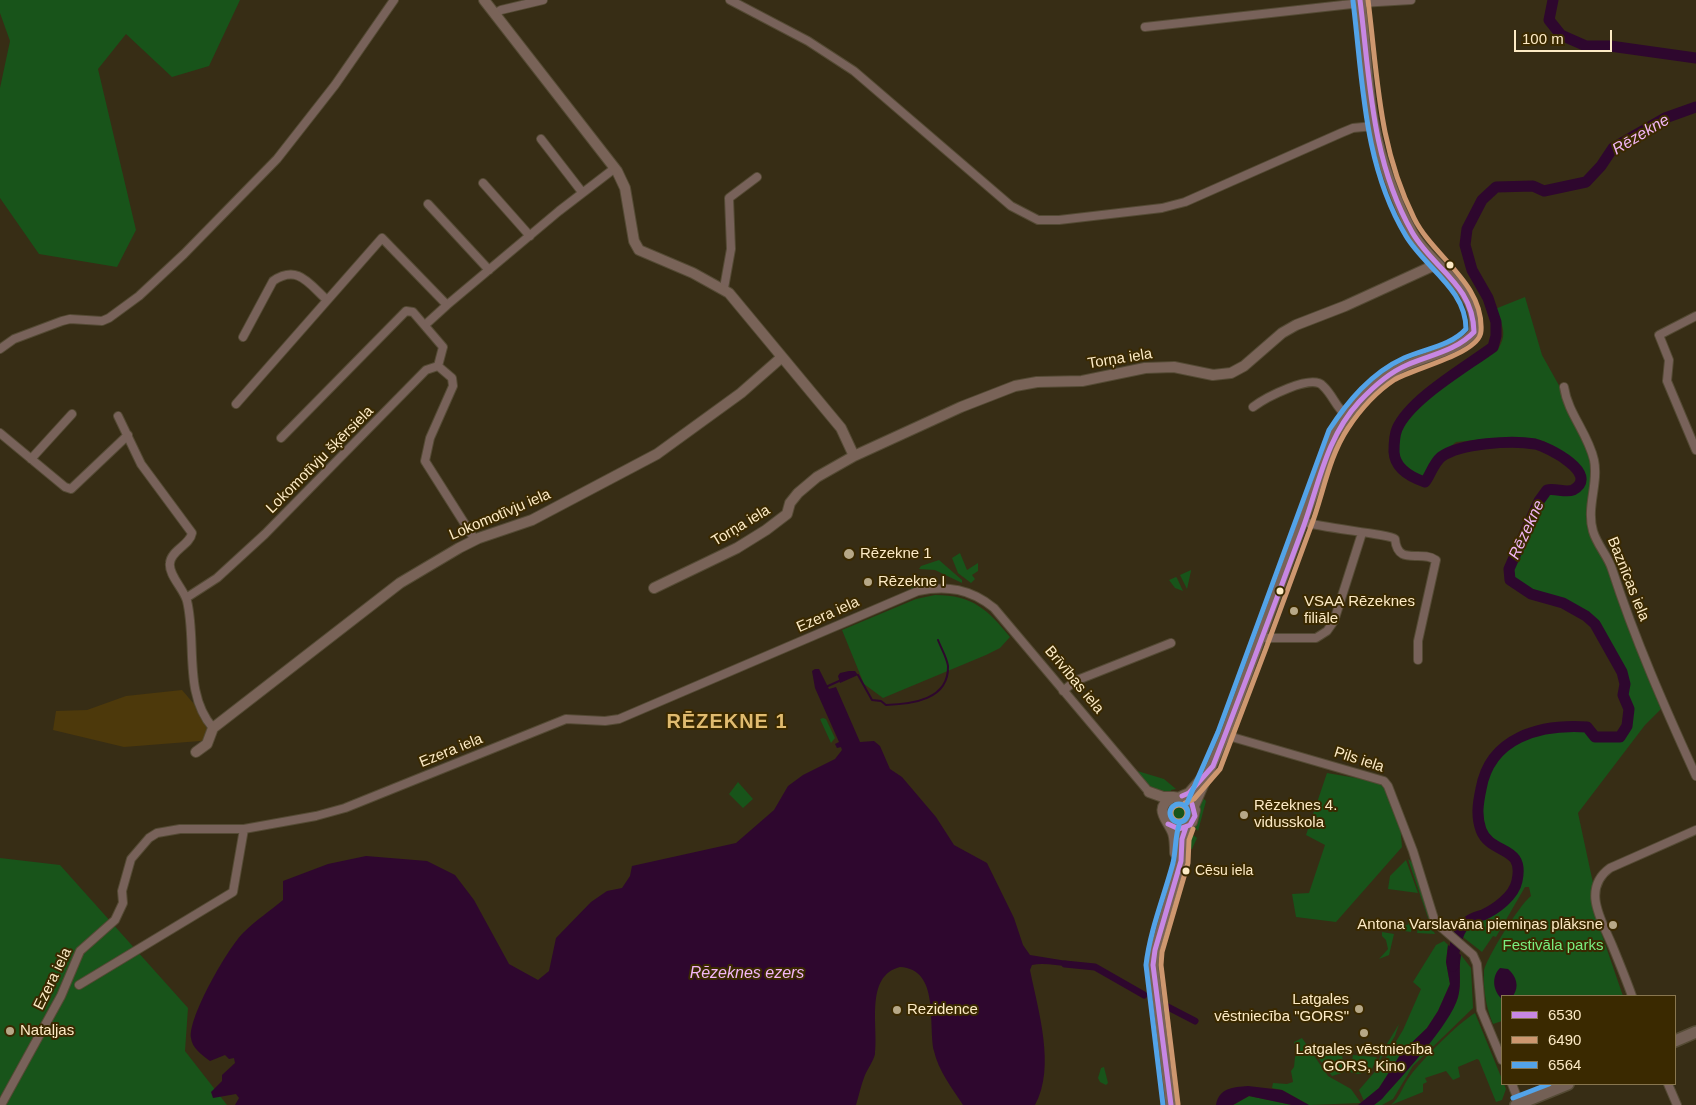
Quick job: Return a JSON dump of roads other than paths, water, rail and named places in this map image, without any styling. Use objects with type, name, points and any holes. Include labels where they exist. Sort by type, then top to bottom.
[{"type":"main road","points":[[1676,1041],[1696,1032]]},
{"type":"main road","points":[[1519,1104],[1566,1085]]},
{"type":"street","points":[[0,349],[14,339],[62,321],[70,319],[102,321],[139,296],[184,254],[277,159],[336,85],[394,0]]},
{"type":"street","points":[[484,0],[615,168],[623,182],[634,241],[640,250],[724,288],[840,428],[854,456]]},
{"type":"street","points":[[496,13],[501,10],[543,0]]},
{"type":"street","points":[[730,0],[808,41],[854,70],[1011,206],[1038,220],[1059,220],[1162,208],[1185,202],[1353,128],[1374,126]]},
{"type":"street","points":[[1145,27],[1361,2],[1411,0]]},
{"type":"street","points":[[1170,827],[1181,829],[1194,819],[1194,806],[1225,735],[1305,522],[1330,446],[1347,416],[1372,389],[1393,372],[1461,344],[1474,332],[1474,312],[1462,290],[1440,268],[1411,230],[1388,172],[1374,126],[1361,2]]},
{"type":"street","points":[[541,139],[582,192]]},
{"type":"street","points":[[425,325],[447,304],[582,192],[615,168]]},
{"type":"street","points":[[724,288],[731,248],[730,198],[757,177]]},
{"type":"street","points":[[483,183],[530,236]]},
{"type":"street","points":[[428,204],[489,270]]},
{"type":"street","points":[[236,404],[382,238],[447,304]]},
{"type":"street","name":"Torņa iela","points":[[654,588],[737,548],[766,530],[787,514],[790,503],[804,486],[854,456],[961,407],[1015,386],[1037,382],[1082,381],[1145,368],[1174,367],[1212,375],[1231,373],[1244,366],[1282,333],[1296,325],[1440,268]]},
{"type":"street","points":[[243,337],[274,281],[281,276],[289,273],[299,275],[327,300]]},
{"type":"street","points":[[281,438],[404,312],[413,312],[443,347],[438,366],[452,378],[453,386],[430,438],[425,461],[475,540]]},
{"type":"street","points":[[1696,316],[1659,335],[1669,360],[1667,382],[1696,450]]},
{"type":"street","name":"Lokomotīvju iela","points":[[196,752],[207,744],[212,728],[400,583],[475,540],[532,520],[657,454],[741,393],[782,357]]},
{"type":"street","name":"Lokomotīvju šķērsiela","points":[[186,598],[221,575],[347,453],[426,370],[438,366]]},
{"type":"street","points":[[1253,407],[1299,384],[1314,380],[1323,385],[1339,409],[1347,416]]},
{"type":"street","name":"Baznīcas iela","points":[[1564,387],[1566,403],[1586,440],[1594,461],[1594,479],[1590,507],[1593,532],[1612,567],[1617,589],[1650,674],[1696,776]]},
{"type":"street","points":[[31,459],[72,414]]},
{"type":"street","points":[[118,416],[141,464],[191,529],[191,538],[170,562],[171,572],[186,598],[193,643],[196,693],[204,717],[212,728]]},
{"type":"street","points":[[0,433],[65,487],[71,489],[128,435]]},
{"type":"street","points":[[1305,522],[1394,537],[1397,550],[1402,554],[1429,557],[1436,560],[1418,641],[1418,660]]},
{"type":"street","points":[[1260,638],[1316,638],[1328,631],[1334,621],[1362,533]]},
{"type":"street","name":"Ezera iela","points":[[2,1105],[62,996],[80,951],[115,920],[123,903],[122,891],[131,859],[139,847],[149,838],[167,831],[244,829],[316,816],[345,808],[566,719],[605,722],[619,719],[918,591],[946,588],[971,594]]},
{"type":"street","name":"Brīvības iela","points":[[971,594],[994,608],[1149,792]]},
{"type":"street","points":[[1062,691],[1075,681],[1170,643]]},
{"type":"street","name":"Pils iela","points":[[1225,735],[1384,781],[1391,792],[1405,830],[1435,922],[1473,955],[1477,964],[1482,1010],[1501,1058]]},
{"type":"street","points":[[1177,872],[1175,843],[1170,827],[1164,819],[1163,809],[1166,802],[1188,793],[1208,774]]},
{"type":"street","points":[[1149,792],[1163,797],[1177,797],[1190,800],[1194,806]]},
{"type":"street","points":[[1149,792],[1163,809]]},
{"type":"street","points":[[1171,1105],[1153,965],[1177,872],[1182,861],[1182,839],[1186,827]]},
{"type":"street","points":[[79,985],[233,892],[244,829]]},
{"type":"street","points":[[1632,995],[1598,912],[1595,896],[1599,880],[1610,868],[1696,830]]},
{"type":"street","points":[[1512,1085],[1519,1104]]},
{"type":"street","points":[[1668,1085],[1677,1105]]},
{"type":"water","name":"Rēzeknes ezers","points":[[819,669],[829,689],[836,687],[860,742],[874,741],[880,746],[890,769],[902,777],[936,817],[954,845],[987,863],[1014,918],[1023,945],[1030,955],[1073,962],[1074,966],[1032,965],[1030,970],[1041,1020],[1045,1056],[1041,1090],[1035,1105],[963,1105],[946,1079],[936,1058],[932,1040],[930,1000],[927,987],[921,977],[913,970],[900,967],[889,972],[881,981],[877,992],[875,1054],[866,1072],[856,1105],[235,1105],[239,1098],[236,1094],[213,1098],[211,1092],[222,1081],[222,1075],[235,1063],[234,1058],[229,1059],[225,1055],[210,1061],[198,1051],[193,1045],[191,1038],[196,1015],[211,982],[237,940],[253,923],[283,900],[283,881],[328,864],[366,856],[427,861],[455,875],[474,900],[509,964],[538,980],[549,971],[556,938],[591,902],[607,891],[622,888],[630,876],[632,866],[736,843],[774,810],[788,786],[803,775],[835,759],[842,750],[841,747],[837,748],[835,744],[839,742],[815,688],[812,671]]},
{"type":"water","points":[[855,671],[858,675],[840,683],[838,676],[840,673]]},
{"type":"water","points":[[1448,945],[1461,955],[1459,992],[1454,1008],[1425,1050],[1382,1099],[1374,1105],[1358,1105],[1379,1088],[1402,1052],[1427,1028],[1438,1011],[1450,984],[1446,962]]},
{"type":"water","points":[[1500,968],[1508,969],[1511,972],[1517,985],[1514,995],[1501,995],[1501,998],[1499,996],[1494,984]]},
{"type":"water","points":[[1248,1086],[1282,1090],[1309,1105],[1292,1105],[1249,1096],[1233,1105],[1216,1105],[1223,1092],[1232,1088]]},
{"type":"waterway","name":"Rēzekne","points":[[1553,0],[1549,20],[1561,35],[1586,46],[1610,46],[1696,58]]},
{"type":"waterway","name":"Rēzekne","points":[[1453,966],[1456,943],[1466,923],[1499,906],[1512,892],[1517,881],[1518,869],[1516,861],[1512,855],[1492,844],[1486,838],[1478,820],[1478,804],[1481,789],[1486,771],[1495,757],[1506,746],[1520,737],[1552,728],[1587,727],[1595,737],[1620,737],[1627,726],[1629,709],[1623,695],[1625,684],[1622,672],[1595,624],[1586,616],[1563,603],[1531,594],[1510,580],[1509,569],[1539,501],[1547,490],[1573,490],[1580,484],[1581,476],[1577,469],[1550,450],[1535,444],[1513,442],[1486,444],[1460,448],[1441,457],[1425,482],[1409,475],[1397,463],[1394,452],[1396,432],[1404,418],[1426,395],[1493,347],[1496,336],[1496,322],[1488,298],[1472,270],[1465,245],[1467,229],[1482,200],[1496,187],[1533,186],[1544,191],[1586,182],[1601,166],[1613,148],[1665,118],[1696,107]]},
{"type":"waterway","points":[[858,675],[872,700],[881,701],[886,705],[907,703],[927,698],[936,693],[947,677],[948,666],[938,640]]},
{"type":"waterway","points":[[828,686],[839,681]]},
{"type":"waterway","points":[[1065,964],[1095,967],[1144,995]]},
{"type":"waterway","points":[[1166,1006],[1195,1021]]},
{"type":"place","name":"Rēzekne 1","points":[[849,554]]},
{"type":"place","name":"Rēzekne I","points":[[868,582]]},
{"type":"place","name":"VSAA Rēzeknes filiāle","points":[[1294,611]]},
{"type":"place","name":"Rēzeknes 4. vidusskola","points":[[1244,815]]},
{"type":"place","name":"Cēsu iela","points":[[1186,871]]},
{"type":"place","name":"Antona Varslavāna piemiņas plāksne","points":[[1613,925]]},
{"type":"place","name":"Latgales vēstniecība \"GORS\"","points":[[1359,1009]]},
{"type":"place","name":"Rezidence","points":[[897,1010]]},
{"type":"place","name":"Nataļjas","points":[[10,1031]]},
{"type":"place","name":"Latgales vēstniecība GORS, Kino","points":[[1364,1033]]},
{"type":"district","name":"RĒZEKNE 1","points":[[727,722]]},
{"type":"park label","name":"Festivāla parks","points":[[1553,946]]}]
